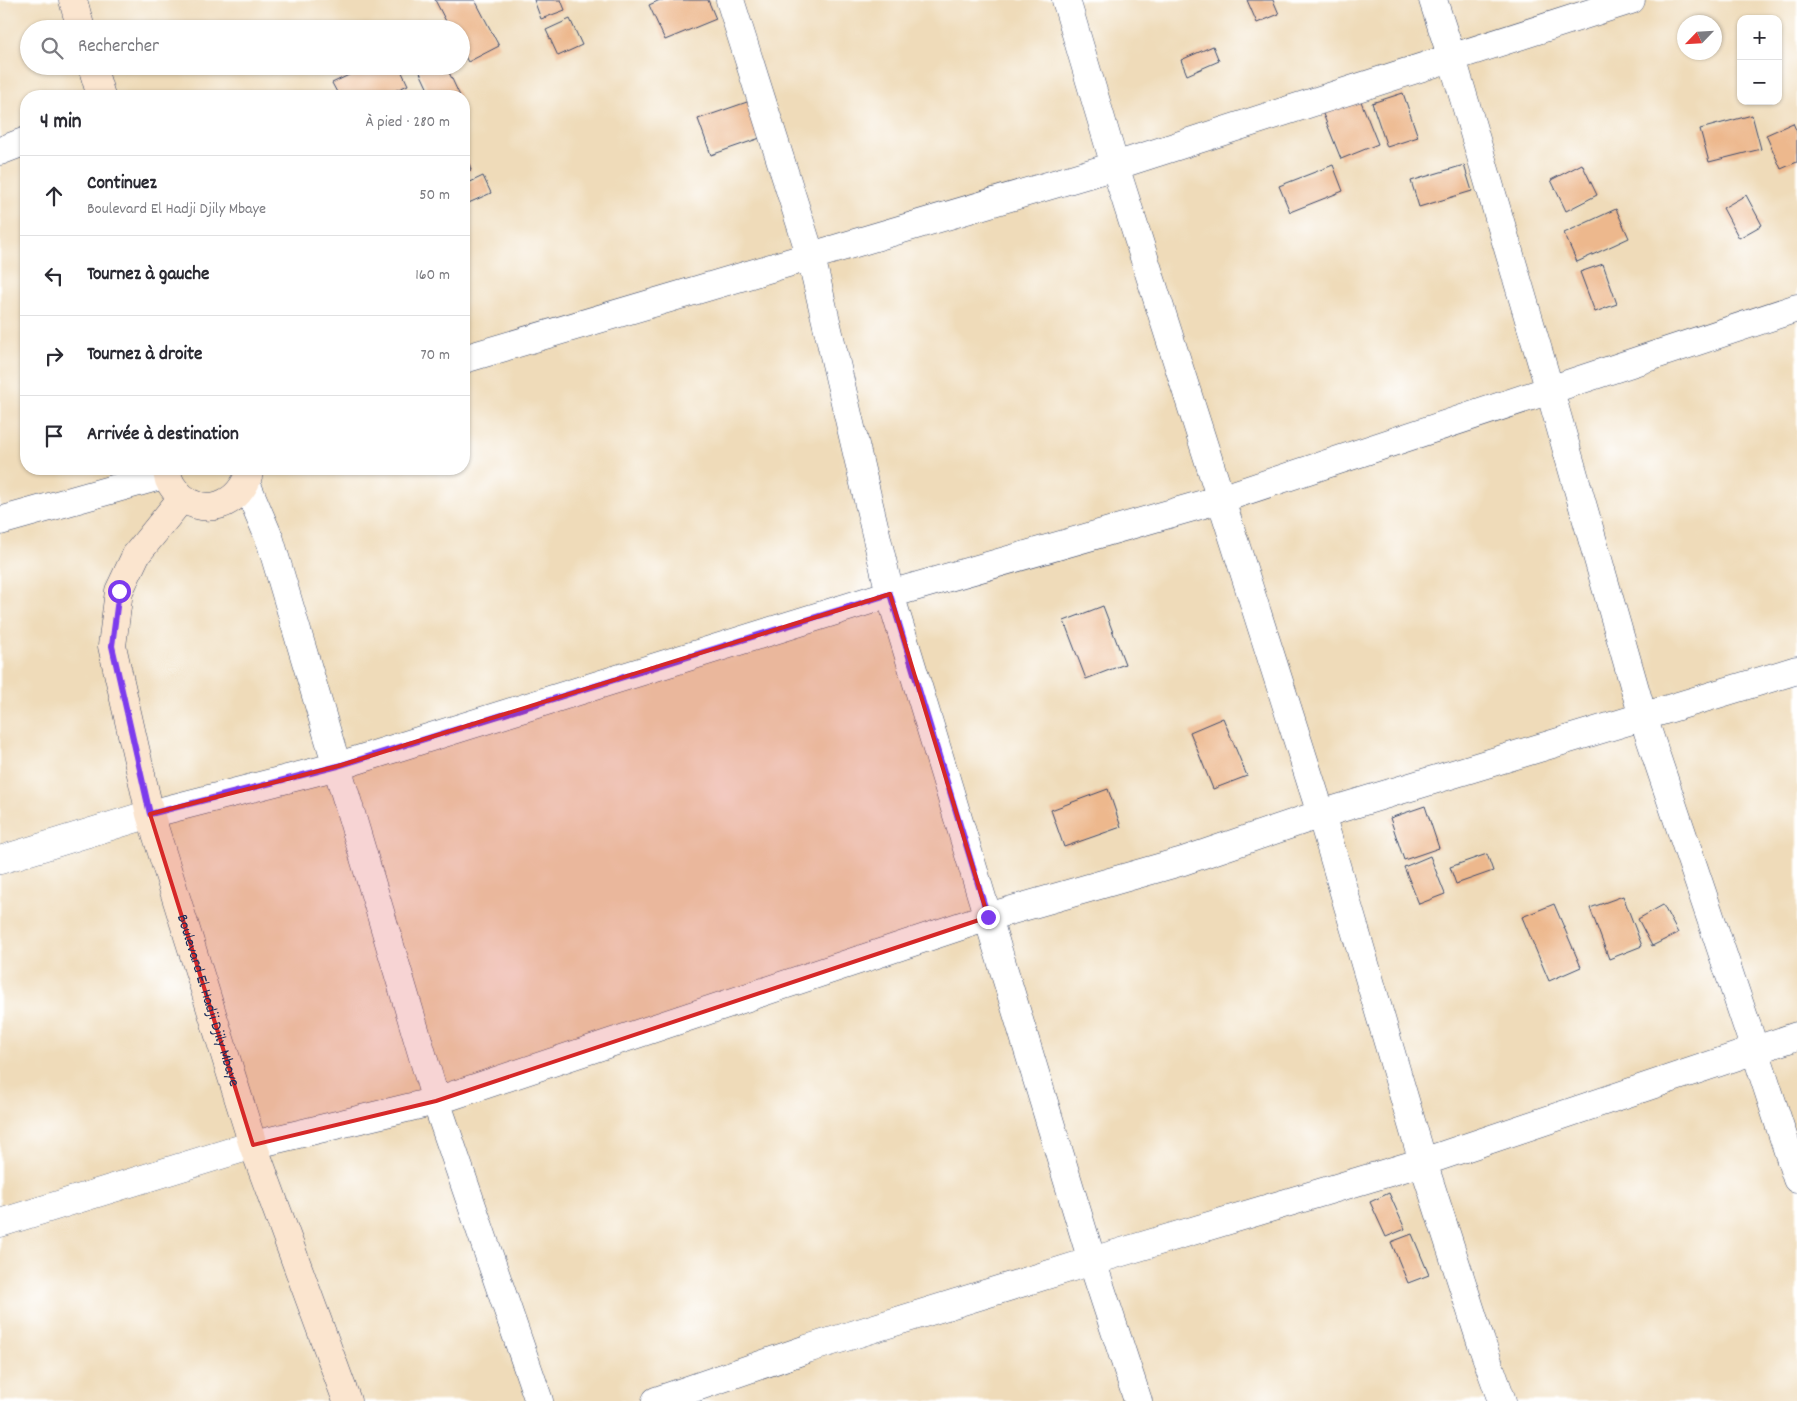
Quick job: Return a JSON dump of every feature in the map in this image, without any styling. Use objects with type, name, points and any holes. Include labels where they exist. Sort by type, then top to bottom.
[{"type":"main road","points":[[73,0],[79,20]]},
{"type":"main road","points":[[95,75],[99,90]]},
{"type":"main road","points":[[168,475],[171,485],[182,498],[196,505],[208,508],[218,506],[238,495],[248,476]]},
{"type":"main road","name":"Boulevard El Hadji Djily Mbaye","points":[[182,498],[136,555],[119,591],[112,646],[150,814],[253,1145],[347,1401]]},
{"type":"street","points":[[730,0],[811,257],[890,594],[1092,1261],[1138,1401]]},
{"type":"street","points":[[1066,0],[1115,166],[1321,814],[1423,1162],[1502,1401]]},
{"type":"street","points":[[1433,0],[1452,58],[1550,391],[1643,717],[1797,1179]]},
{"type":"street","points":[[470,356],[1115,166],[1631,0]]},
{"type":"street","points":[[0,151],[20,144]]},
{"type":"street","points":[[0,860],[150,814],[338,766],[890,594],[1221,499],[1797,308]]},
{"type":"street","points":[[0,521],[154,475]]},
{"type":"street","points":[[248,476],[270,540],[338,766],[436,1101],[539,1401]]},
{"type":"street","points":[[0,1223],[253,1145],[436,1101],[988,917],[1183,861],[1321,814],[1797,670]]},
{"type":"street","points":[[656,1401],[807,1349],[1423,1162],[1797,1036]]},
{"type":"highlighted area","points":[[890,594],[988,917],[436,1101],[253,1145],[150,814],[338,766]]},
{"type":"building","points":[[435,0],[475,0],[499,46],[470,61],[470,20],[445,20]]},
{"type":"building","points":[[534,0],[561,0],[565,10],[541,19]]},
{"type":"building","points":[[660,0],[708,0],[716,19],[665,40],[649,5]]},
{"type":"building","points":[[1247,0],[1273,0],[1279,14],[1257,23]]},
{"type":"building","points":[[570,19],[582,45],[558,56],[546,30]]},
{"type":"building","points":[[1213,46],[1219,61],[1187,75],[1181,60]]},
{"type":"building","points":[[349,75],[403,75],[408,85],[397,90],[336,90],[332,83]]},
{"type":"building","points":[[421,75],[450,75],[457,90],[428,90]]},
{"type":"building","points":[[1356,89],[1378,144],[1341,159],[1319,104]]},
{"type":"building","points":[[1403,93],[1418,137],[1387,147],[1372,103]]},
{"type":"building","points":[[750,101],[763,137],[711,155],[698,119]]},
{"type":"building","points":[[1752,115],[1761,149],[1709,162],[1700,129]]},
{"type":"building","points":[[1793,123],[1797,132],[1797,162],[1781,169],[1766,135]]},
{"type":"building","points":[[1582,164],[1597,195],[1566,211],[1551,180]]},
{"type":"building","points":[[1333,165],[1343,191],[1290,212],[1279,186]]},
{"type":"building","points":[[1464,165],[1472,191],[1419,207],[1411,181]]},
{"type":"building","points":[[483,176],[491,193],[470,202],[470,182]]},
{"type":"building","points":[[1746,195],[1762,225],[1739,238],[1723,208]]},
{"type":"building","points":[[1616,209],[1629,238],[1577,262],[1564,233]]},
{"type":"building","points":[[1603,264],[1617,304],[1595,312],[1580,272]]},
{"type":"building","points":[[1103,606],[1125,664],[1086,679],[1064,621]]},
{"type":"building","points":[[1223,718],[1247,776],[1213,789],[1190,732]]},
{"type":"building","points":[[1108,789],[1121,827],[1064,847],[1051,810]]},
{"type":"building","points":[[1425,806],[1439,848],[1404,860],[1390,818]]},
{"type":"building","points":[[1487,854],[1493,871],[1456,884],[1450,867]]},
{"type":"building","points":[[1430,856],[1445,894],[1419,904],[1404,867]]},
{"type":"building","points":[[1623,896],[1642,946],[1609,959],[1590,908]]},
{"type":"building","points":[[1554,904],[1581,967],[1549,981],[1522,917]]},
{"type":"building","points":[[1663,905],[1678,933],[1652,946],[1638,919]]},
{"type":"building","points":[[1389,1193],[1405,1229],[1386,1237],[1370,1202]]},
{"type":"building","points":[[1412,1234],[1429,1275],[1408,1283],[1391,1242]]},
{"type":"route","points":[[119,591],[112,646],[150,814],[338,766],[890,594],[988,917]]}]
